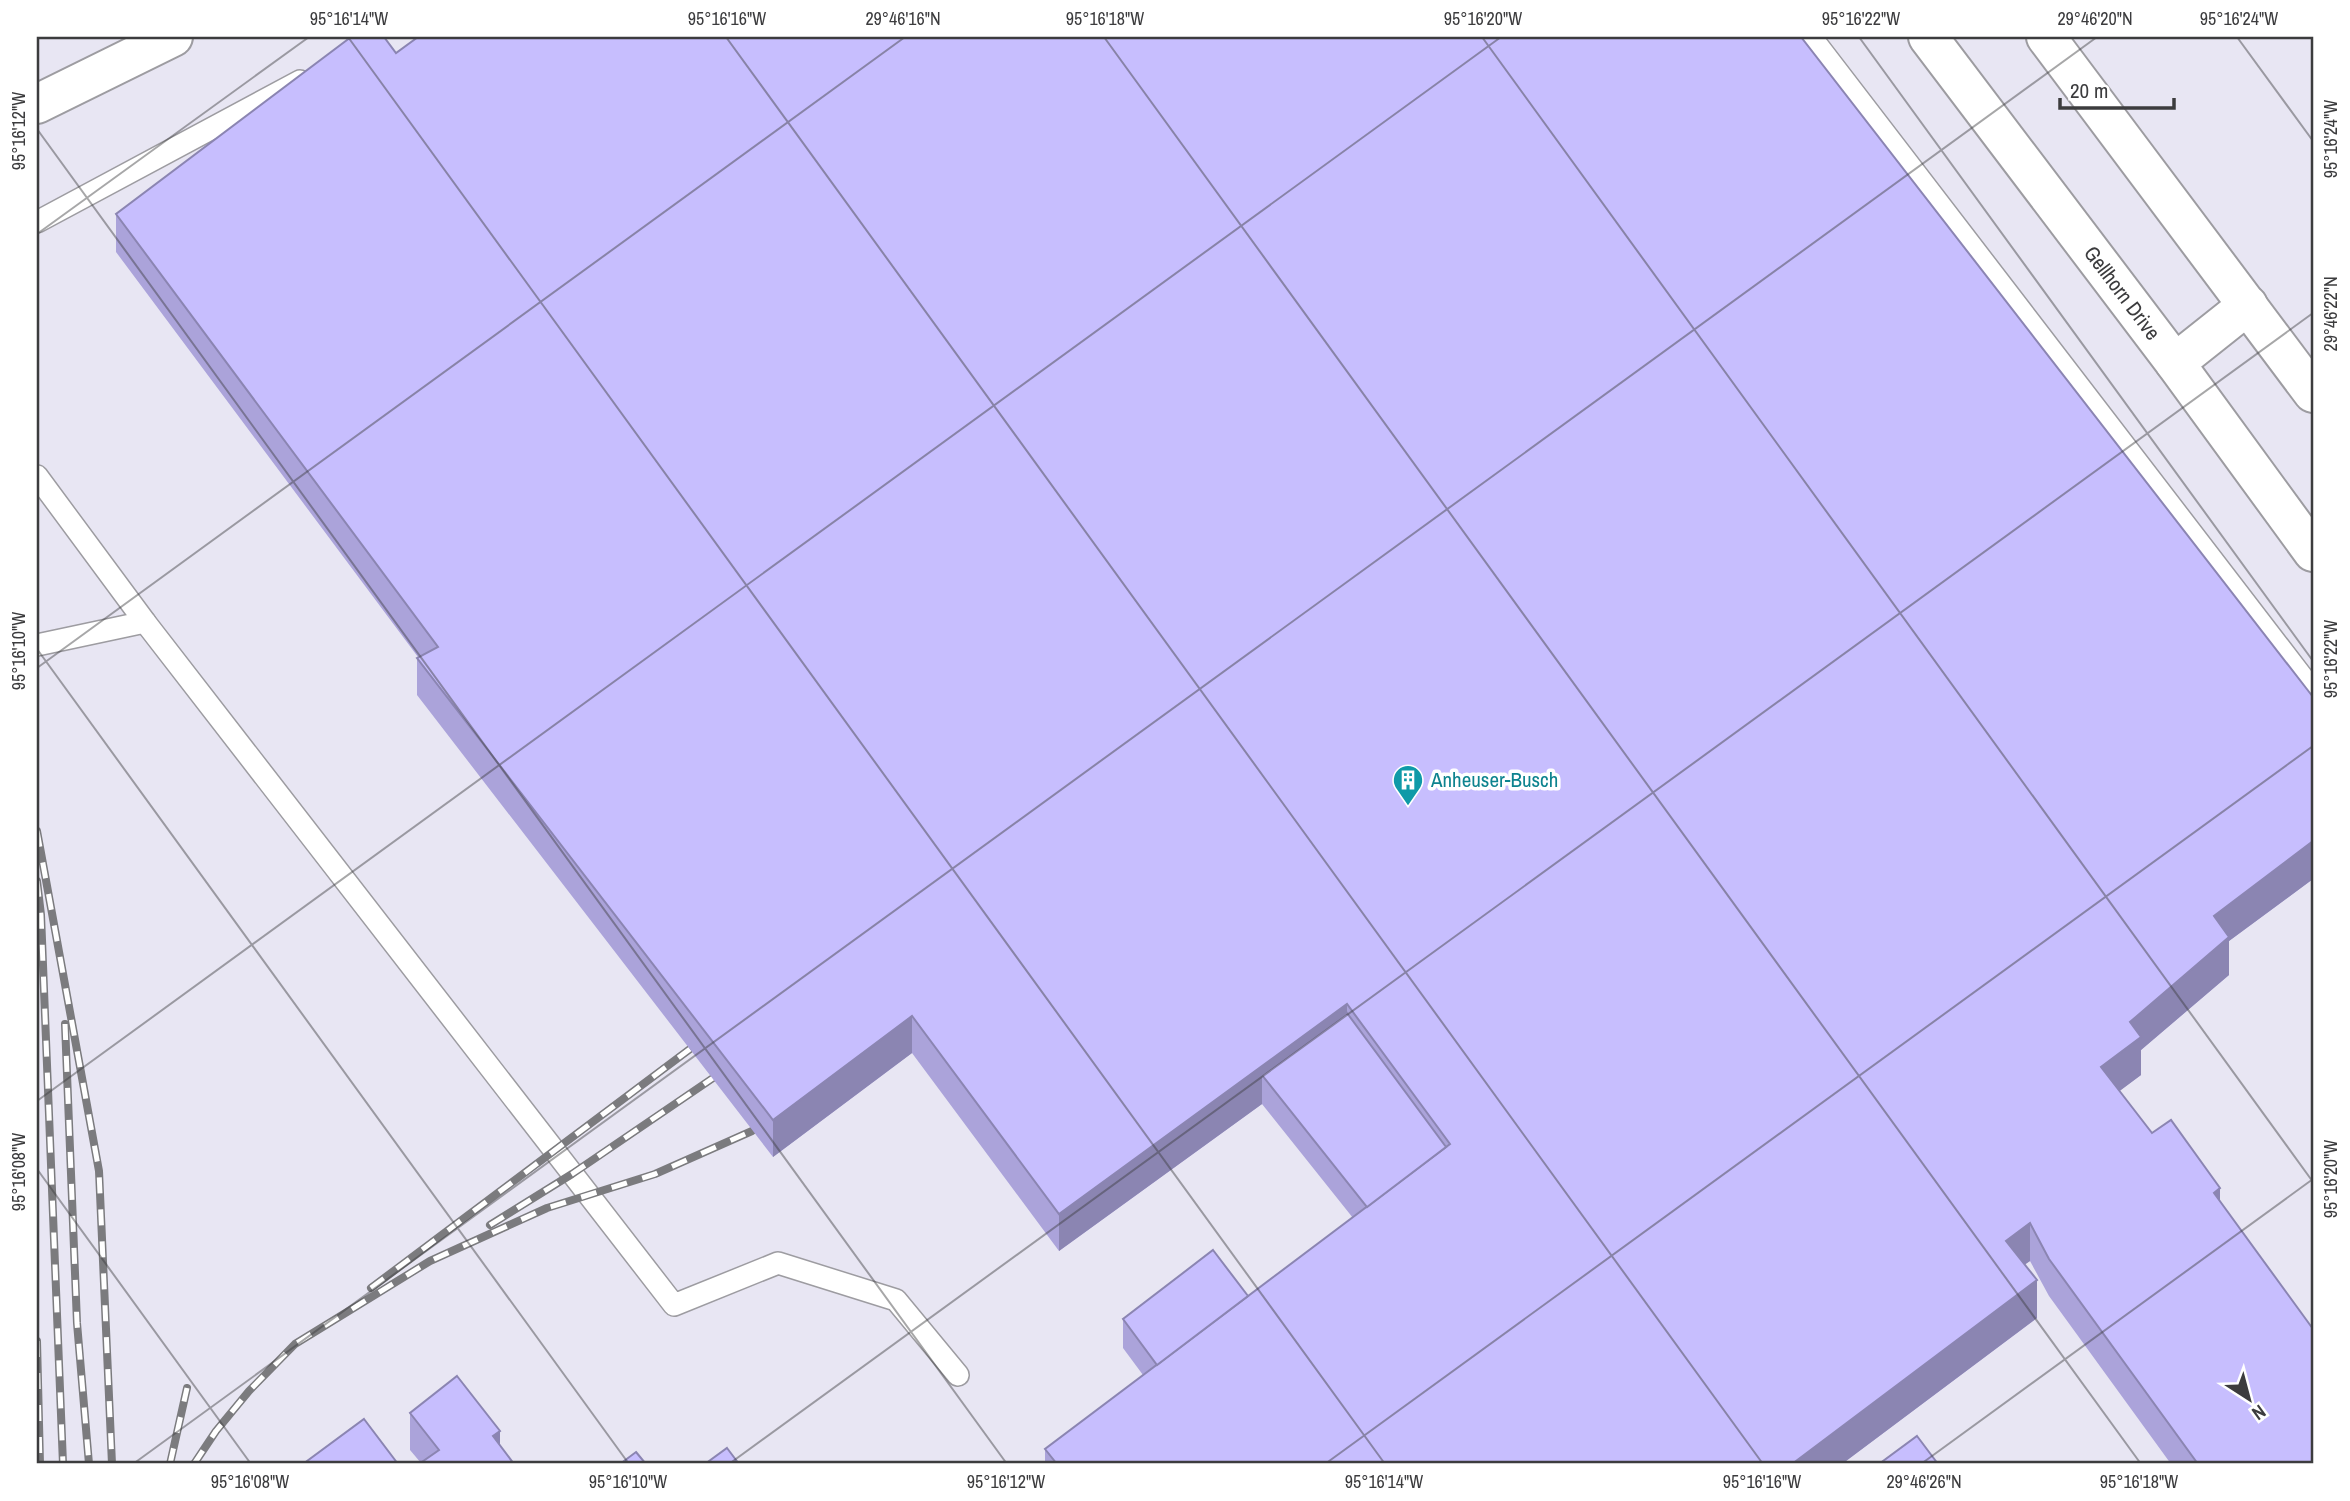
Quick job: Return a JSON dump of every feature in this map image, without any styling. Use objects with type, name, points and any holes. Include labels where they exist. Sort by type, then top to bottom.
[{"type":"main road","points":[[37,104],[173,37]]},
{"type":"main road","name":"Gellhorn Drive","points":[[1928,37],[2175,363],[2313,552]]},
{"type":"main road","points":[[2046,37],[2313,393]]},
{"type":"main road","points":[[2175,363],[2248,304]]},
{"type":"lane","points":[[1811,37],[2313,691]]},
{"type":"lane","points":[[37,222],[320,70]]},
{"type":"lane","points":[[37,476],[145,622],[674,1306],[778,1262],[896,1300],[958,1375]]},
{"type":"lane","points":[[37,645],[145,622]]},
{"type":"shaded area","name":"Anheuser-Busch","points":[[37,37],[2313,37],[2313,1464],[37,1464]]},
{"type":"building","name":"Anheuser-Busch","points":[[351,37],[384,37],[396,53],[418,37],[1801,37],[2313,697],[2313,841],[2214,916],[2229,937],[2130,1022],[2141,1037],[2101,1067],[2152,1133],[2171,1120],[2220,1188],[2214,1193],[2313,1329],[2313,1464],[2198,1464],[2049,1259],[2030,1223],[2006,1241],[2037,1280],[1792,1464],[1057,1464],[1045,1449],[1450,1144],[1347,1004],[1059,1214],[912,1016],[773,1120],[417,658],[438,647],[116,214]]},
{"type":"building","points":[[1347,1013],[1446,1147],[1367,1207],[1262,1075]]},
{"type":"building","points":[[1213,1250],[1248,1296],[1157,1365],[1123,1319]]},
{"type":"building","points":[[457,1376],[500,1431],[493,1436],[514,1464],[419,1464],[439,1450],[410,1413]]},
{"type":"building","points":[[364,1419],[398,1464],[303,1464]]},
{"type":"building","points":[[1917,1436],[1938,1464],[1879,1464]]},
{"type":"building","points":[[727,1448],[739,1464],[705,1464]]},
{"type":"building","points":[[636,1452],[646,1464],[620,1464]]},
{"type":"railway","points":[[37,831],[99,1171],[112,1464]]},
{"type":"railway","points":[[37,881],[41,915],[63,1464]]},
{"type":"railway","points":[[65,1024],[77,1323],[89,1464]]},
{"type":"railway","points":[[371,1288],[690,1049]]},
{"type":"railway","points":[[490,1225],[572,1174],[713,1078]]},
{"type":"railway","points":[[194,1464],[216,1431],[249,1391],[295,1344],[430,1261],[547,1208],[655,1174],[752,1131]]},
{"type":"railway","points":[[37,1341],[40,1464]]},
{"type":"railway","points":[[170,1464],[187,1388]]},
{"type":"place","name":"Anheuser-Busch","points":[[1408,807]]}]
